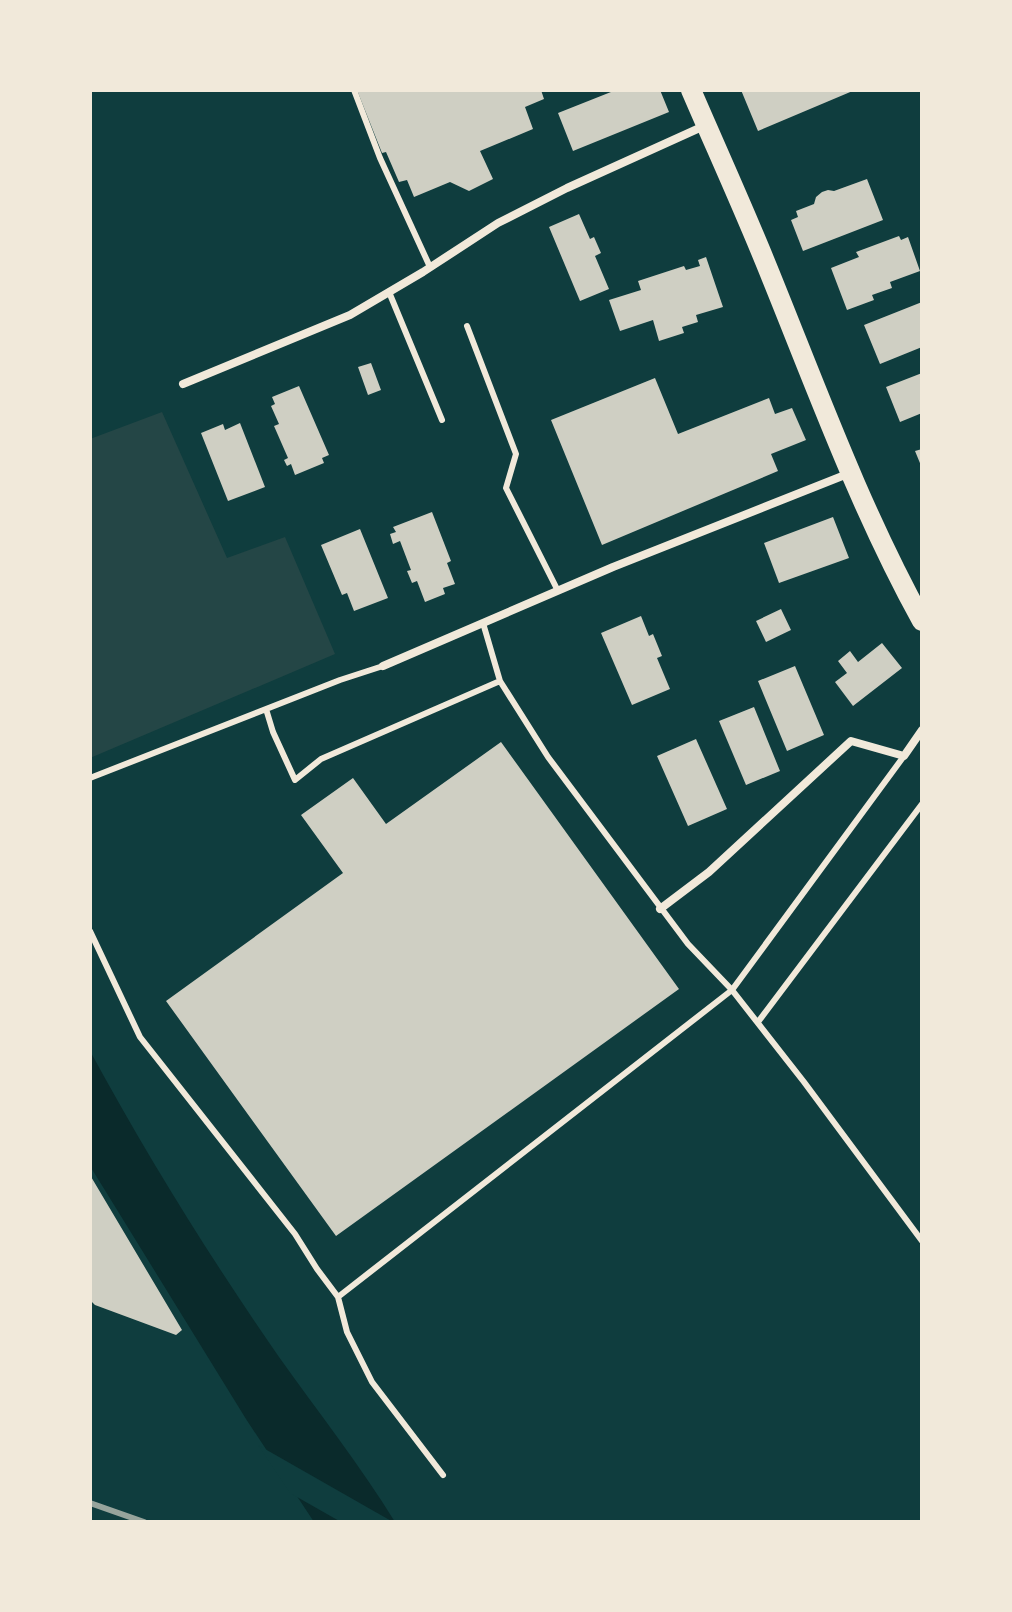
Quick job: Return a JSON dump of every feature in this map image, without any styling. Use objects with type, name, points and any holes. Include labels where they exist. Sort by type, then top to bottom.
[{"type":"main road","points":[[691,90],[764,259],[850,473],[922,621]]},
{"type":"street","points":[[183,384],[350,315],[498,223],[707,125]]},
{"type":"street","points":[[383,666],[613,567],[850,473]]},
{"type":"street","points":[[660,909],[709,872],[851,741],[904,756],[922,730]]},
{"type":"lane","points":[[354,90],[380,158],[430,267]]},
{"type":"lane","points":[[389,292],[442,420]]},
{"type":"lane","points":[[467,326],[516,454],[506,488],[558,591]]},
{"type":"lane","points":[[483,623],[500,681],[548,757],[660,909],[758,1022],[922,1241]]},
{"type":"lane","points":[[90,778],[383,666]]},
{"type":"lane","points":[[266,709],[295,780],[321,759],[500,681]]},
{"type":"lane","points":[[338,1297],[732,990],[904,756]]},
{"type":"lane","points":[[758,1022],[922,804]]},
{"type":"lane","points":[[90,931],[140,1037],[295,1234],[338,1297],[347,1332],[372,1382],[443,1475]]},
{"type":"shaded area","points":[[162,412],[227,558],[285,537],[335,654],[90,758],[90,439]]},
{"type":"shaded area","points":[[90,1051],[180,1207],[229,1283],[395,1522],[314,1522],[246,1419],[90,1166]]},
{"type":"pier","points":[[258,1445],[393,1522],[341,1522],[290,1493]]},
{"type":"building","points":[[357,90],[541,90],[544,99],[525,107],[533,129],[480,151],[493,179],[469,191],[450,182],[414,197],[407,180],[399,182],[386,152],[382,153]]},
{"type":"building","points":[[616,90],[660,90],[669,112],[573,151],[558,113]]},
{"type":"building","points":[[741,90],[855,90],[758,131]]},
{"type":"building","points":[[867,179],[883,220],[803,251],[791,220],[798,217],[796,211],[814,204],[822,192]]},
{"type":"building","points":[[579,214],[590,239],[594,237],[601,253],[595,256],[609,289],[580,301],[549,227]]},
{"type":"building","points":[[899,236],[901,240],[908,237],[920,271],[890,282],[892,288],[872,295],[874,300],[847,310],[831,268],[859,257],[856,252]]},
{"type":"building","points":[[706,257],[723,307],[696,315],[698,322],[682,327],[684,333],[659,341],[653,320],[620,331],[609,300],[641,290],[638,281],[684,266],[686,270],[700,266],[698,260]]},
{"type":"building","points":[[922,302],[922,347],[880,364],[864,325]]},
{"type":"building","points":[[371,363],[381,390],[368,395],[358,367]]},
{"type":"building","points":[[922,373],[922,413],[900,422],[886,387]]},
{"type":"building","points":[[655,378],[678,434],[769,398],[775,414],[792,408],[806,440],[771,454],[778,471],[602,545],[551,420]]},
{"type":"building","points":[[299,386],[329,455],[322,458],[324,463],[295,475],[291,464],[287,466],[284,460],[288,458],[274,426],[279,424],[271,406],[275,404],[272,397]]},
{"type":"building","points":[[240,423],[265,487],[228,501],[201,433],[223,424],[225,430]]},
{"type":"building","points":[[922,449],[922,468],[915,451]]},
{"type":"building","points":[[432,512],[451,561],[447,563],[455,584],[443,588],[445,594],[425,602],[417,581],[412,583],[407,571],[411,570],[400,541],[393,544],[390,534],[396,532],[393,527]]},
{"type":"building","points":[[833,517],[849,558],[779,583],[764,543]]},
{"type":"building","points":[[360,529],[388,598],[354,611],[347,593],[342,595],[321,545]]},
{"type":"building","points":[[781,609],[791,630],[766,642],[756,621]]},
{"type":"building","points":[[641,616],[662,656],[657,658],[670,689],[632,705],[601,633]]},
{"type":"building","points":[[882,643],[902,668],[853,706],[835,682],[847,673],[838,661],[850,651],[858,662]]},
{"type":"building","points":[[795,666],[824,735],[787,751],[758,681]]},
{"type":"building","points":[[754,707],[780,771],[746,785],[719,721]]},
{"type":"building","points":[[696,739],[727,809],[688,826],[657,756]]},
{"type":"building","points":[[501,742],[679,989],[336,1236],[166,1001],[343,873],[301,815],[353,778],[386,824]]},
{"type":"building","points":[[90,1175],[182,1330],[176,1335],[95,1305],[90,1300]]},
{"type":"railway","points":[[90,1503],[144,1522]]}]
